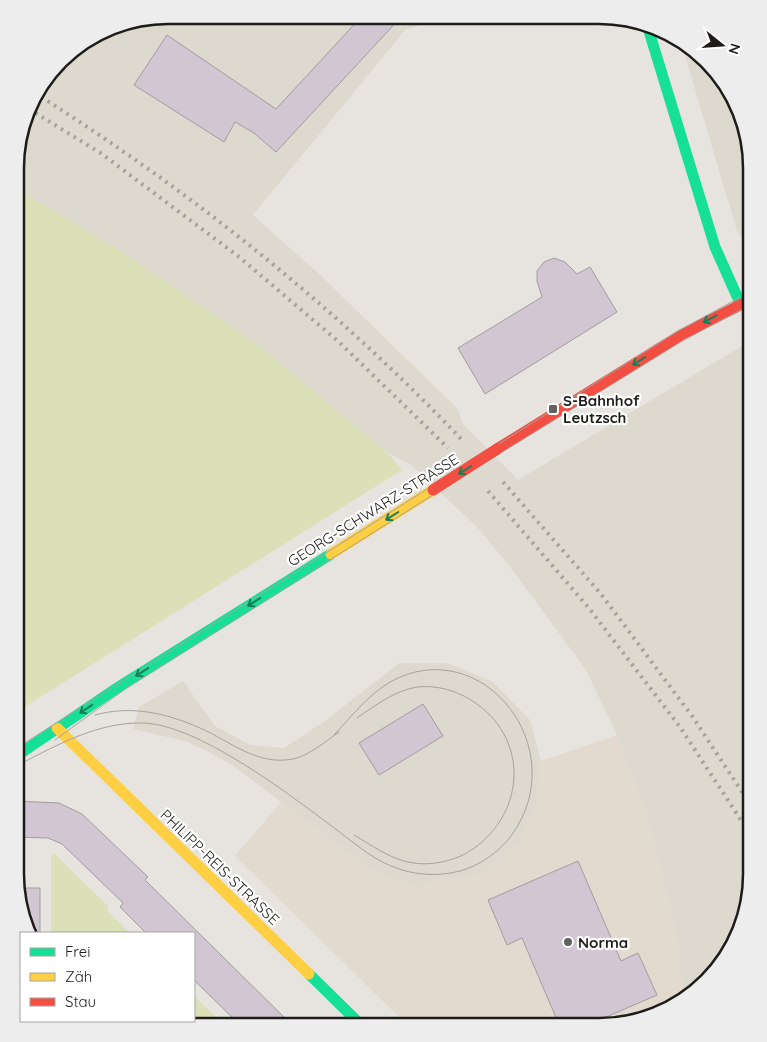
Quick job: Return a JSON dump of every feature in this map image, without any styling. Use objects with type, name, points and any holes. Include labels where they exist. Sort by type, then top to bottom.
[{"type":"street","points":[[650,33],[715,248],[740,303]]},
{"type":"street","name":"GEORG-SCHWARZ-STRASSE","points":[[24,751],[138,675],[497,449],[681,335],[743,302]]},
{"type":"street","name":"PHILIPP-REIS-STRASSE","points":[[57,728],[354,1018]]},
{"type":"shaded area","points":[[426,24],[406,29],[253,215],[318,273],[458,409],[462,423],[518,480],[743,345],[743,884],[736,921],[728,938],[708,969],[694,983],[682,991],[676,930],[646,811],[617,735],[586,670],[508,564],[477,527],[410,464],[388,453],[257,344],[118,249],[24,193],[25,149],[31,121],[43,96],[59,73],[88,48],[121,31],[149,25]]},
{"type":"shaded area","points":[[684,51],[697,62],[697,70],[705,70],[708,73],[719,88],[736,121],[742,149],[743,238],[737,231]]},
{"type":"shaded area","points":[[399,663],[448,663],[493,682],[530,720],[541,761],[536,801],[520,840],[482,873],[417,885],[383,874],[360,861],[232,765],[185,741],[133,729],[139,707],[183,681],[215,726],[250,745],[284,748],[325,721]]},
{"type":"shaded area","points":[[617,735],[646,811],[676,930],[682,991],[646,1011],[618,1017],[599,1018],[400,1018],[235,856],[281,802],[360,861],[536,801],[541,761]]},
{"type":"green space","points":[[24,193],[118,249],[257,344],[388,453],[402,470],[24,707]]},
{"type":"green space","points":[[51,854],[55,854],[108,906],[108,912],[129,932],[51,932]]},
{"type":"green space","points":[[195,997],[217,1018],[195,1018]]},
{"type":"building","points":[[355,24],[395,24],[276,152],[254,133],[235,122],[224,142],[134,85],[167,35],[276,109]]},
{"type":"building","points":[[554,258],[565,262],[577,274],[590,267],[617,312],[485,394],[458,348],[542,297],[537,281],[537,271],[544,262]]},
{"type":"building","points":[[423,704],[443,736],[379,775],[359,743]]},
{"type":"building","points":[[24,801],[59,803],[82,814],[148,877],[145,880],[285,1018],[233,1018],[195,981],[195,932],[145,932],[120,907],[123,903],[62,844],[48,838],[24,837]]},
{"type":"building","name":"Norma","points":[[578,861],[621,961],[638,953],[657,995],[604,1018],[556,1018],[522,938],[507,945],[488,900]]},
{"type":"building","points":[[25,888],[40,888],[40,932],[36,932],[29,912]]},
{"type":"tram line","points":[[24,743],[678,331],[743,297]]},
{"type":"tram line","points":[[55,740],[128,687],[436,493],[684,340],[743,309]]},
{"type":"tram line","points":[[24,762],[79,736],[109,727],[140,723],[165,727],[194,737],[255,772],[373,857],[396,868],[421,874],[447,874],[460,871],[488,858],[501,848],[511,836],[528,802],[532,768],[525,736],[509,707],[486,685],[457,672],[424,670],[390,682],[367,700],[334,735]]},
{"type":"tram line","points":[[354,835],[387,854],[408,862],[425,864],[459,857],[473,849],[491,833],[504,815],[511,795],[514,774],[511,753],[503,733],[490,715],[471,700],[458,693],[438,688],[417,687],[386,699],[357,718]]},
{"type":"tram line","points":[[95,715],[108,712],[135,711],[174,718],[211,733],[256,756],[280,760],[293,759],[305,754],[339,732]]},
{"type":"railway","points":[[42,98],[149,170],[259,253],[364,343],[462,440]]},
{"type":"railway","points":[[35,113],[102,154],[238,256],[339,342],[448,448]]},
{"type":"railway","points":[[503,482],[601,594],[692,716],[743,793]]},
{"type":"railway","points":[[488,491],[588,607],[680,727],[743,823]]},
{"type":"traffic: fast","points":[[650,33],[715,247],[740,303]]},
{"type":"traffic: fast","points":[[24,751],[114,690],[331,554]]},
{"type":"traffic: fast","points":[[309,974],[354,1018]]},
{"type":"traffic: slow","points":[[331,554],[433,490]]},
{"type":"traffic: slow","points":[[57,728],[309,974]]},
{"type":"traffic: jam","points":[[497,449],[681,335],[743,304]]},
{"type":"traffic: jam","points":[[433,490],[497,449]]},
{"type":"place","name":"S-Bahnhof Leutzsch","points":[[553,409]]},
{"type":"place","name":"Norma","points":[[568,942]]}]
